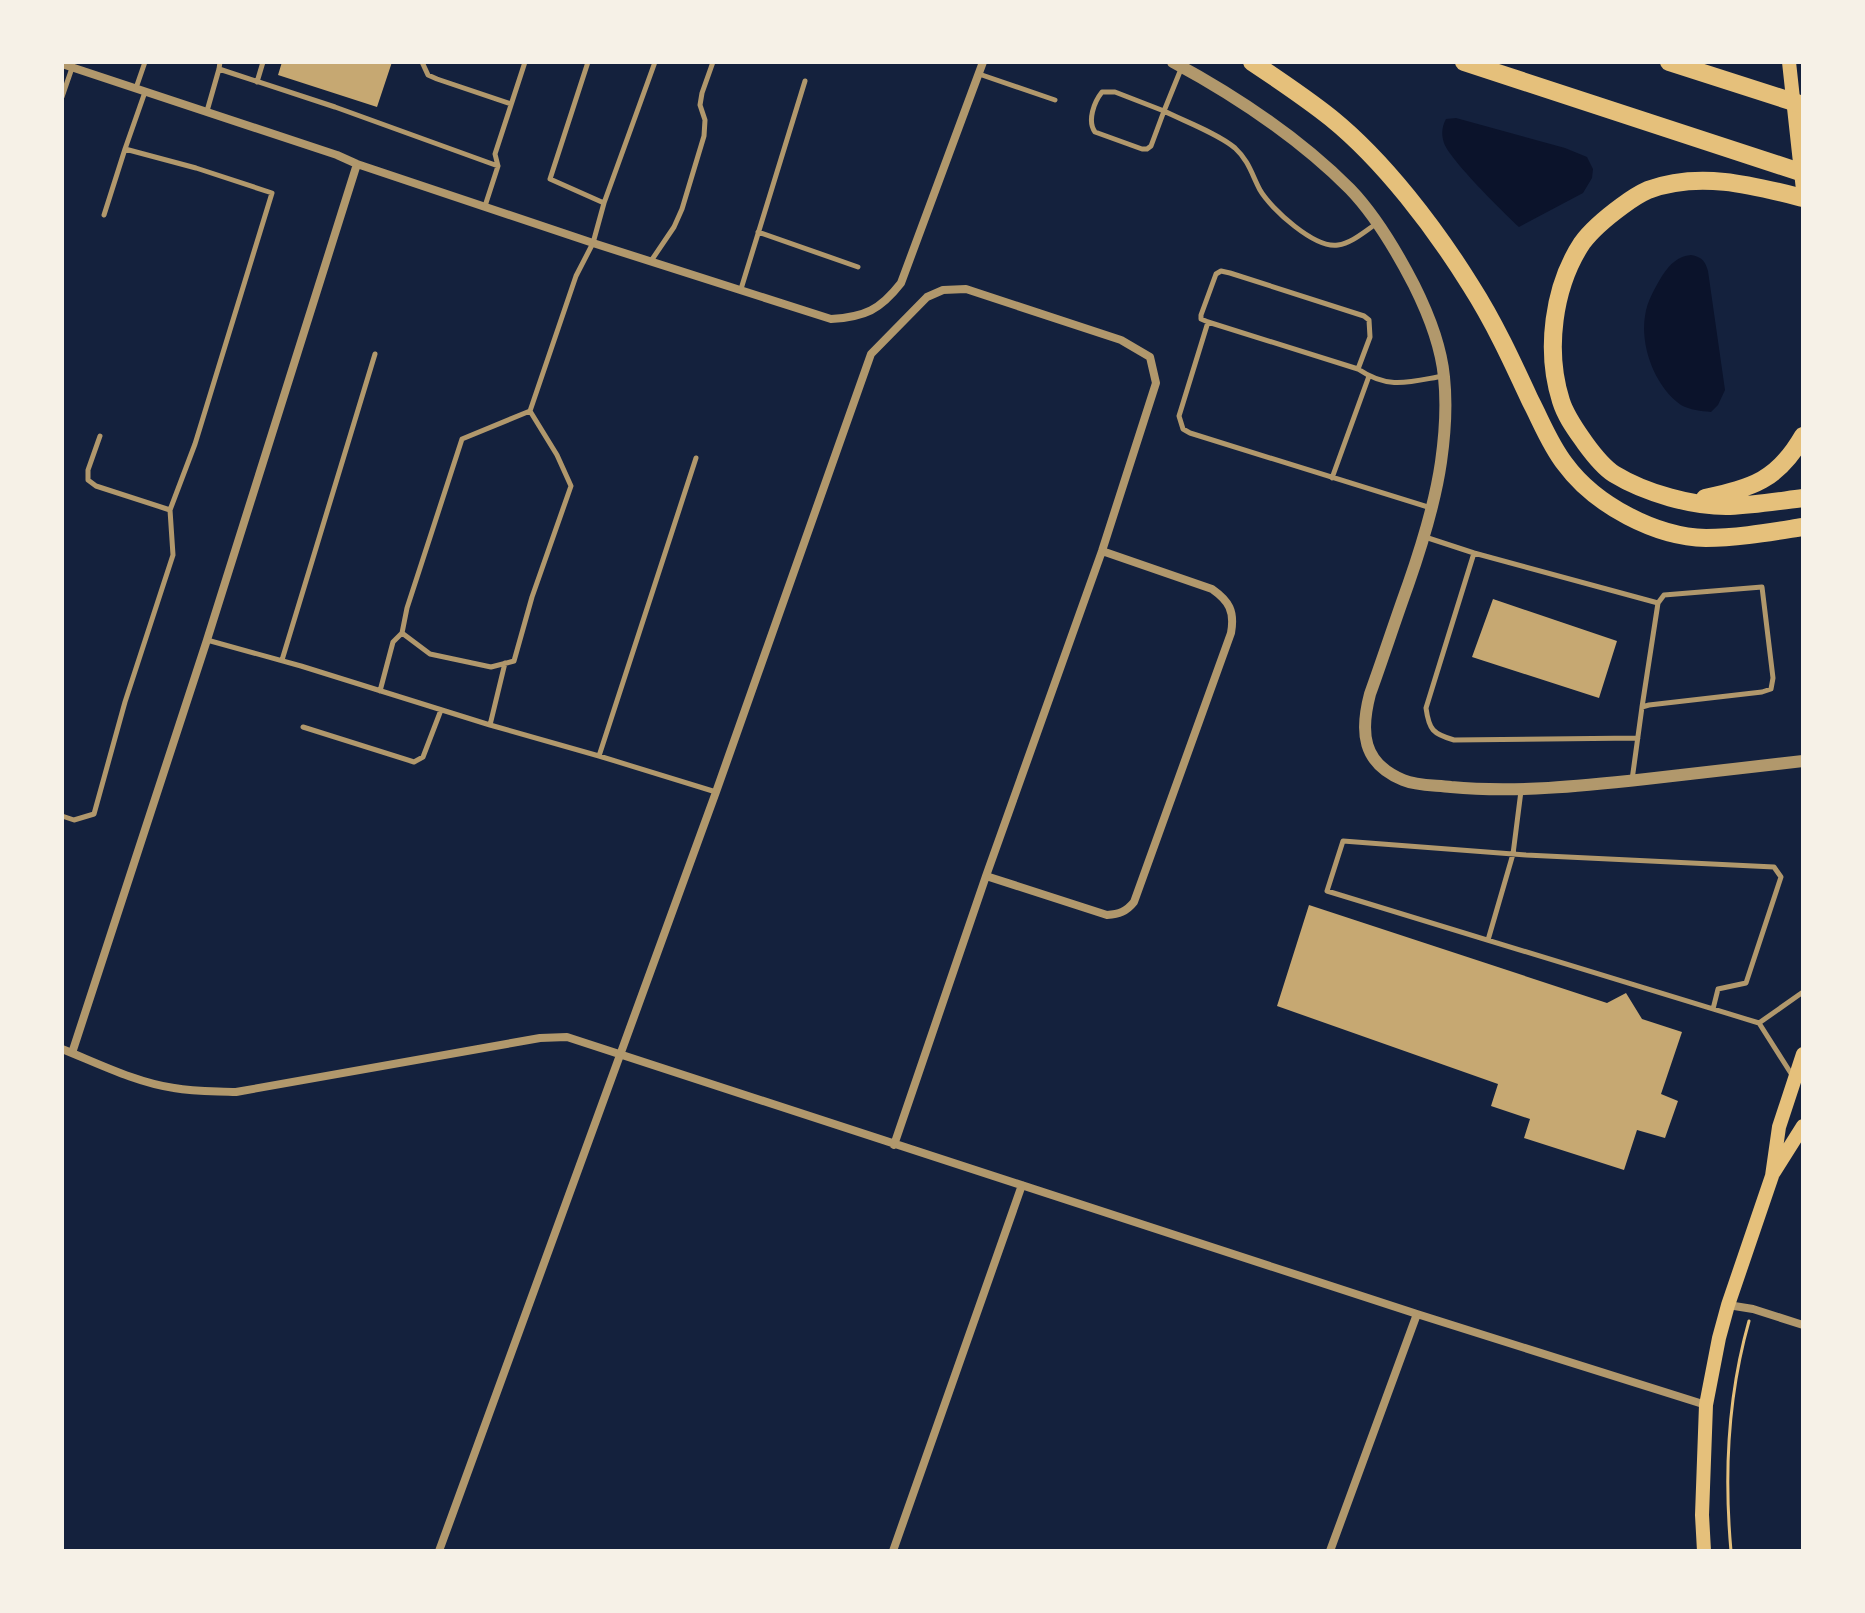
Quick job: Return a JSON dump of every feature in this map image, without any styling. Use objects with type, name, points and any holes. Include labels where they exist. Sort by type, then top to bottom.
[{"type":"highway","points":[[1252,62],[1333,120],[1377,162],[1423,217],[1472,287],[1566,466],[1586,486],[1631,518],[1682,536],[1735,537],[1803,527]]},
{"type":"highway","points":[[1464,62],[1803,173]]},
{"type":"highway","points":[[1669,62],[1803,105]]},
{"type":"highway","points":[[1803,198],[1708,180],[1645,191],[1599,223],[1583,242],[1566,275],[1557,310],[1553,362],[1562,405],[1573,428],[1613,473],[1667,496],[1691,502],[1728,506],[1803,498]]},
{"type":"highway","points":[[1691,502],[1749,487],[1773,475],[1803,436]]},
{"type":"main road","points":[[1789,62],[1803,190]]},
{"type":"main road","points":[[1704,1551],[1702,1515],[1706,1405],[1719,1338],[1772,1176],[1779,1127],[1803,1054]]},
{"type":"main road","points":[[1772,1176],[1803,1126]]},
{"type":"street","points":[[62,64],[593,243],[831,319],[854,317],[871,311],[889,299],[901,283],[983,62]]},
{"type":"street","points":[[1177,64],[1280,129],[1351,191],[1377,223],[1404,266],[1438,342],[1444,376],[1445,421],[1441,462],[1424,537],[1364,716],[1367,747],[1376,761],[1405,781],[1464,788],[1522,790],[1585,786],[1803,761]]},
{"type":"street","points":[[72,1053],[207,640],[357,164]]},
{"type":"street","points":[[439,1551],[716,792],[871,354],[927,297],[943,290],[966,289],[1121,340],[1150,357],[1156,383],[1102,551],[894,1145]]},
{"type":"street","points":[[986,876],[1107,915],[1127,910],[1134,902],[1231,633],[1231,609],[1224,597],[1212,589],[1102,551]]},
{"type":"street","points":[[62,1049],[171,1088],[236,1092],[540,1038],[567,1037],[1706,1405]]},
{"type":"street","points":[[893,1551],[1022,1185]]},
{"type":"street","points":[[1728,1305],[1753,1309],[1803,1325]]},
{"type":"street","points":[[1330,1551],[1417,1314]]},
{"type":"lane","points":[[104,215],[141,90],[145,62]]},
{"type":"lane","points":[[257,82],[263,62]]},
{"type":"lane","points":[[422,62],[428,75],[511,104]]},
{"type":"lane","points":[[485,207],[498,166],[495,154],[525,62]]},
{"type":"lane","points":[[588,62],[550,179],[604,203]]},
{"type":"lane","points":[[380,691],[393,642],[402,633],[407,608],[462,439],[530,411],[576,276],[593,243],[604,203],[655,62]]},
{"type":"lane","points":[[651,261],[682,209],[704,136],[705,120],[700,105],[713,62]]},
{"type":"lane","points":[[1177,64],[1164,111],[1151,146],[1142,149],[1095,132],[1090,125],[1098,97],[1102,92],[1115,92],[1164,111],[1234,147],[1252,170],[1262,194],[1317,242],[1339,245],[1377,223]]},
{"type":"lane","points":[[206,112],[220,66],[257,82],[498,166]]},
{"type":"lane","points":[[62,97],[73,67]]},
{"type":"lane","points":[[978,74],[1055,100]]},
{"type":"lane","points":[[741,289],[805,81]]},
{"type":"lane","points":[[62,816],[74,820],[94,814],[125,702],[173,555],[170,510],[195,444],[272,193],[125,149]]},
{"type":"lane","points":[[758,232],[858,267]]},
{"type":"lane","points":[[1358,369],[1370,337],[1369,320],[1364,316],[1230,273],[1221,271],[1216,274],[1201,319],[1358,369],[1380,382],[1444,376]]},
{"type":"lane","points":[[1208,322],[1181,406],[1183,429],[1432,508]]},
{"type":"lane","points":[[282,660],[375,354]]},
{"type":"lane","points":[[1332,478],[1369,376]]},
{"type":"lane","points":[[402,633],[430,654],[491,667],[514,661],[532,597],[571,486],[557,455],[530,411]]},
{"type":"lane","points":[[100,436],[88,470],[88,480],[96,486],[170,510]]},
{"type":"lane","points":[[599,756],[696,458]]},
{"type":"lane","points":[[1424,537],[1658,603]]},
{"type":"lane","points":[[1474,553],[1426,708],[1428,723],[1437,735],[1454,740],[1638,738]]},
{"type":"lane","points":[[1632,781],[1642,707],[1658,603],[1664,595],[1762,587],[1773,678],[1771,689],[1642,707]]},
{"type":"lane","points":[[207,640],[716,792]]},
{"type":"lane","points":[[490,725],[505,663]]},
{"type":"lane","points":[[303,727],[414,762],[423,757],[441,710]]},
{"type":"lane","points":[[1488,940],[1513,854],[1522,790]]},
{"type":"lane","points":[[1713,1009],[1718,989],[1746,983],[1781,877],[1774,867],[1513,854],[1343,841],[1327,891],[1488,940],[1713,1009],[1759,1023],[1794,1079]]},
{"type":"lane","points":[[1759,1023],[1803,992]]},
{"type":"path","points":[[1731,1551],[1727,1472],[1729,1436],[1743,1342],[1753,1309]]},
{"type":"water","points":[[1456,118],[1587,157],[1593,169],[1592,178],[1583,193],[1519,227],[1448,151],[1443,140],[1443,127],[1446,119]]},
{"type":"water","points":[[1691,255],[1702,260],[1708,271],[1725,390],[1711,412],[1688,408],[1672,397],[1651,365],[1645,340],[1646,310],[1654,290],[1671,264]]},
{"type":"building","points":[[282,62],[392,62],[377,107],[278,75]]},
{"type":"building","points":[[1493,599],[1617,641],[1599,698],[1472,657]]},
{"type":"building","points":[[1309,905],[1607,1003],[1626,993],[1642,1019],[1682,1032],[1661,1094],[1678,1101],[1665,1138],[1637,1130],[1624,1170],[1524,1138],[1530,1119],[1491,1106],[1498,1084],[1277,1006]]}]
